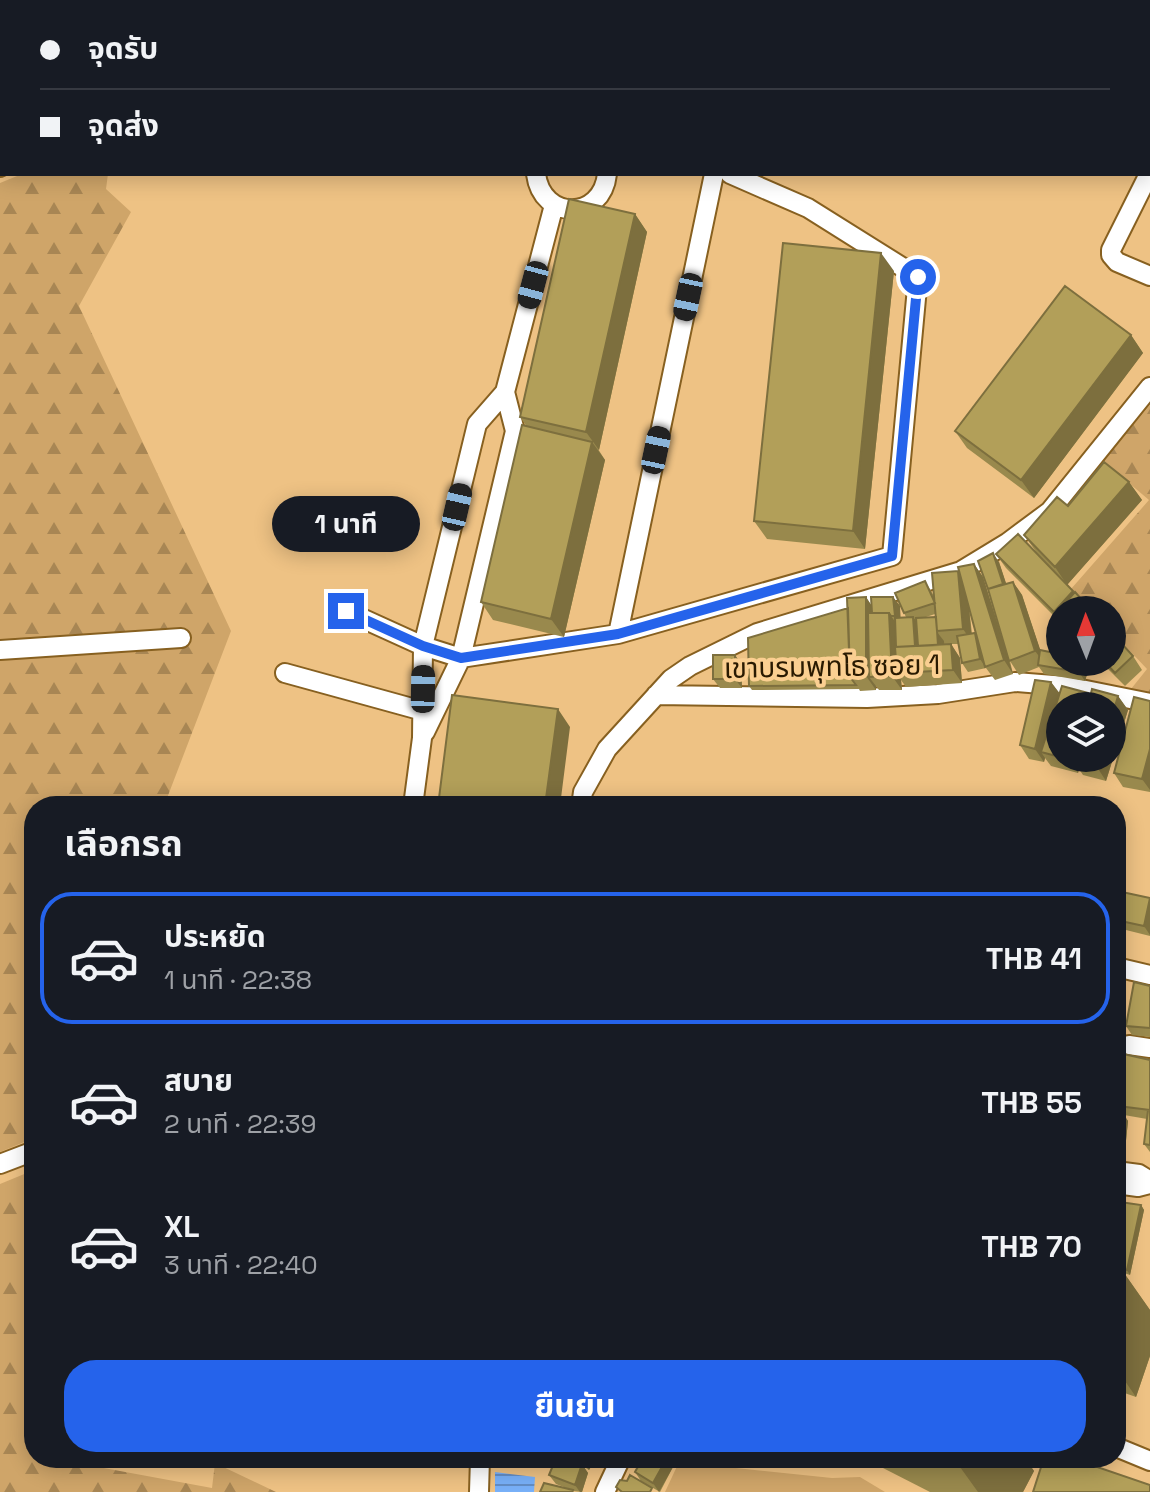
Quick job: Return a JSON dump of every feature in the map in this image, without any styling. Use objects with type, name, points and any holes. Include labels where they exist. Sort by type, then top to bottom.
[{"type":"street","points":[[537,176],[541,192],[554,205],[571,210],[589,205],[602,193],[608,176]]},
{"type":"street","points":[[618,634],[714,176]]},
{"type":"street","points":[[735,176],[808,208]]},
{"type":"street","points":[[346,611],[423,646],[461,658],[618,634],[892,556],[918,277],[808,208],[766,176]]},
{"type":"street","points":[[1148,176],[1111,255],[1117,262],[1150,276]]},
{"type":"street","points":[[414,796],[422,738],[423,646],[477,424],[505,392],[554,205]]},
{"type":"street","points":[[582,796],[607,749],[671,679],[690,666],[757,633],[961,571],[973,564],[1050,511],[1150,387]]},
{"type":"street","points":[[422,738],[461,658],[515,431],[505,392]]},
{"type":"street","points":[[0,650],[181,638]]},
{"type":"street","points":[[285,673],[423,711]]},
{"type":"street","name":"เขาบรมพุทโธ ซอย 1","points":[[656,695],[867,698],[938,694],[1015,682],[1066,686],[1150,703]]},
{"type":"street","points":[[1126,969],[1150,975]]},
{"type":"street","points":[[1129,1045],[1150,1048]]},
{"type":"street","points":[[0,1164],[24,1155]]},
{"type":"street","points":[[1126,1172],[1139,1174],[1150,1182]]},
{"type":"street","points":[[1126,1185],[1138,1187],[1150,1182]]},
{"type":"street","points":[[1126,1451],[1150,1461]]},
{"type":"street","points":[[479,1492],[480,1468]]},
{"type":"street","points":[[605,1492],[616,1468]]},
{"type":"green space","points":[[17,176],[108,176],[106,189],[131,212],[79,306],[231,631],[168,796],[24,796],[24,1142],[0,1152],[0,183]]},
{"type":"green space","points":[[1150,405],[1150,694],[1131,689],[1147,669],[1126,647],[1126,596],[1078,596],[1071,589],[1149,500],[1103,461]]},
{"type":"green space","points":[[24,1174],[24,1468],[104,1468],[212,1488],[214,1468],[226,1468],[276,1492],[0,1492],[0,1184]]},
{"type":"green space","points":[[676,1468],[736,1468],[832,1478],[860,1477],[885,1492],[665,1492]]},
{"type":"water","points":[[495,1472],[535,1477],[534,1492],[495,1492]]},
{"type":"building","points":[[569,199],[635,214],[586,432],[520,417]]},
{"type":"building","points":[[783,243],[881,253],[853,531],[754,521]]},
{"type":"building","points":[[1065,286],[1131,335],[1021,480],[955,431]]},
{"type":"building","points":[[522,425],[592,442],[551,619],[481,602]]},
{"type":"building","points":[[1104,462],[1129,482],[1055,567],[1024,535],[1057,497],[1068,506]]},
{"type":"building","points":[[1018,534],[1073,591],[1068,596],[1046,596],[1046,604],[996,554]]},
{"type":"building","points":[[993,553],[1003,584],[988,589],[978,561]]},
{"type":"building","points":[[974,564],[1004,660],[985,667],[958,567]]},
{"type":"building","points":[[958,571],[963,629],[937,631],[932,573]]},
{"type":"building","points":[[925,581],[935,603],[904,613],[895,593]]},
{"type":"building","points":[[1013,582],[1035,651],[1009,661],[988,589]]},
{"type":"building","points":[[866,597],[866,676],[850,677],[847,598]]},
{"type":"building","points":[[871,597],[893,597],[895,616],[872,613]]},
{"type":"building","points":[[848,608],[850,677],[856,685],[749,686],[748,638]]},
{"type":"building","points":[[868,613],[889,613],[892,676],[869,677]]},
{"type":"building","points":[[913,617],[915,646],[896,647],[895,618]]},
{"type":"building","points":[[936,617],[938,645],[918,646],[916,618]]},
{"type":"building","points":[[975,633],[980,659],[962,663],[957,636]]},
{"type":"building","points":[[951,644],[953,670],[897,673],[895,647]]},
{"type":"building","points":[[1126,648],[1133,656],[1126,663]]},
{"type":"building","points":[[1040,650],[1046,651],[1046,666],[1038,665]]},
{"type":"building","points":[[713,655],[735,655],[735,679],[713,679]]},
{"type":"building","points":[[1035,680],[1051,682],[1046,692],[1035,749],[1020,745]]},
{"type":"building","points":[[1062,686],[1084,692],[1060,692]]},
{"type":"building","points":[[452,695],[558,709],[546,796],[439,796]]},
{"type":"building","points":[[1134,697],[1150,701],[1150,749],[1142,779],[1114,773],[1126,772],[1126,727]]},
{"type":"building","points":[[1046,736],[1046,753],[1041,752]]},
{"type":"building","points":[[1126,893],[1150,898],[1144,926],[1126,922]]},
{"type":"building","points":[[1134,982],[1150,986],[1150,1028],[1126,1026]]},
{"type":"building","points":[[1126,1055],[1150,1060],[1150,1110],[1126,1107]]},
{"type":"building","points":[[1150,1110],[1150,1145],[1144,1144]]},
{"type":"building","points":[[1126,1203],[1141,1205],[1126,1270]]},
{"type":"building","points":[[552,1468],[581,1468],[575,1485],[549,1475]]},
{"type":"building","points":[[637,1468],[661,1468],[653,1483],[635,1472]]},
{"type":"building","points":[[1041,1468],[1100,1468],[1150,1485],[1150,1492],[1033,1492]]},
{"type":"building","points":[[630,1475],[652,1488],[650,1492],[622,1492],[616,1487],[620,1480],[627,1481]]},
{"type":"building","points":[[544,1483],[573,1490],[540,1492]]},
{"type":"route","points":[[346,611],[423,646],[461,658],[618,634],[892,556],[918,277]]}]
